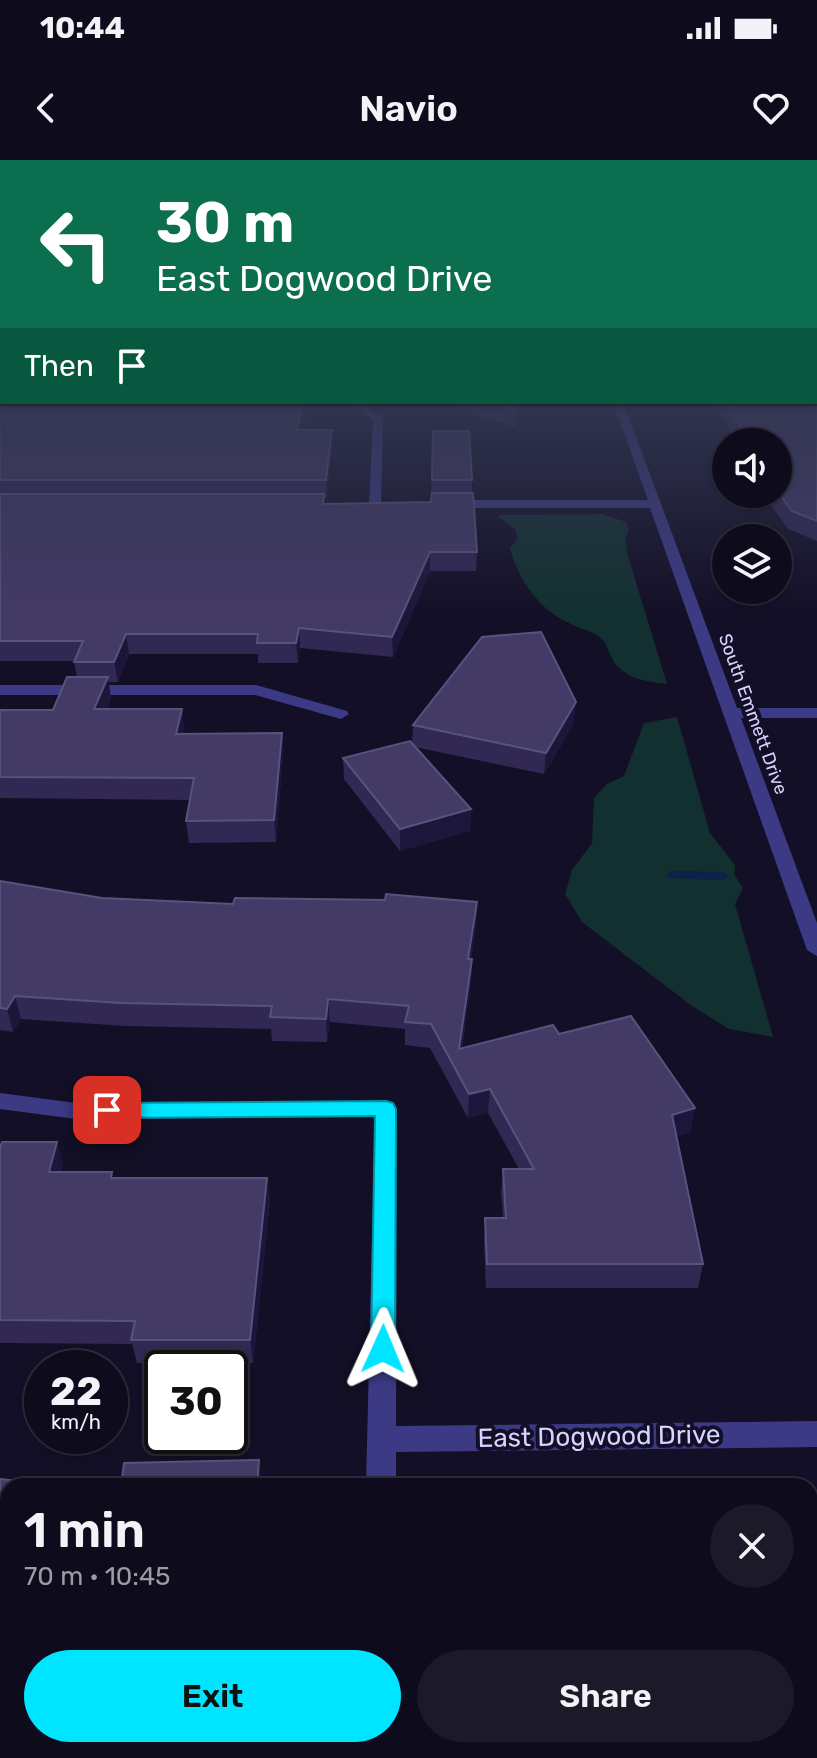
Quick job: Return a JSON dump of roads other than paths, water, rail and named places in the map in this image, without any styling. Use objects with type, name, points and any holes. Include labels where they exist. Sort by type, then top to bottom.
[{"type":"street","points":[[375,505],[376,467]]},
{"type":"street","name":"South Emmett Drive","points":[[642,467],[817,950]]},
{"type":"street","points":[[435,504],[656,504]]},
{"type":"street","points":[[359,505],[390,505]]},
{"type":"street","points":[[0,690],[256,690],[341,714]]},
{"type":"street","points":[[731,713],[817,713]]},
{"type":"street","points":[[0,1101],[76,1111],[386,1109],[381,1478]]},
{"type":"street","name":"East Dogwood Drive","points":[[382,1439],[817,1434]]},
{"type":"waterway","points":[[673,875],[723,876]]}]
